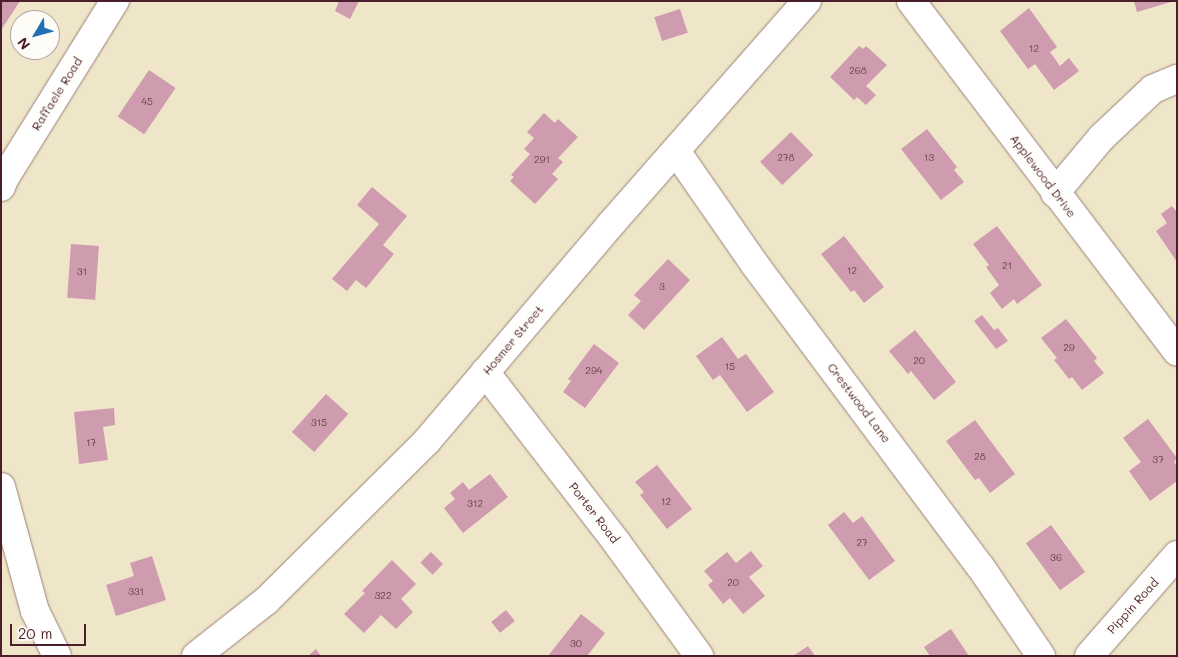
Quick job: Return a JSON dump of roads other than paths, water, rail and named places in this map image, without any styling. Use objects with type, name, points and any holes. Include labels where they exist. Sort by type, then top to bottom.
[{"type":"street","name":"Raffaele Road","points":[[1,187],[4,179],[115,1]]},
{"type":"street","name":"Hosmer Street","points":[[196,656],[266,601],[427,441],[807,1]]},
{"type":"street","name":"Applewood Drive","points":[[911,1],[1055,193],[1177,351]]},
{"type":"street","points":[[1055,193],[1102,137],[1153,88],[1177,79]]},
{"type":"street","name":"Crestwood Lane","points":[[676,151],[756,266],[980,566],[1041,656]]},
{"type":"street","name":"Porter Road","points":[[485,372],[617,543],[691,653]]},
{"type":"street","points":[[1,488],[35,611],[57,656]]},
{"type":"street","name":"Pippin Road","points":[[1089,656],[1177,555]]}]
